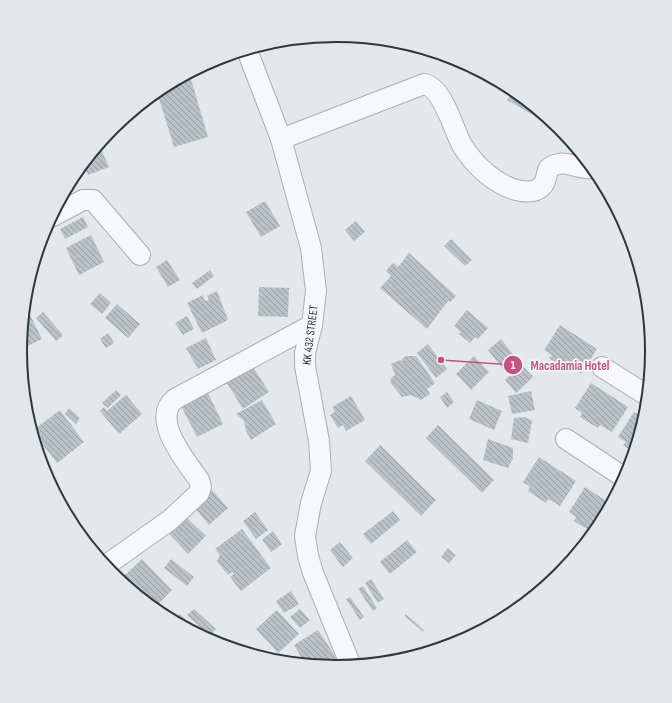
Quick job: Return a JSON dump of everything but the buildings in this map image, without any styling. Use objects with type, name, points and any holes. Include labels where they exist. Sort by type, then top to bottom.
[{"type":"street","name":"KK 432 STREET","points":[[249,55],[281,139],[314,267],[316,291],[305,366],[319,441],[321,471],[311,503],[305,536],[308,556],[313,573],[349,660]]},
{"type":"street","points":[[281,139],[424,84],[433,87],[440,97],[463,146],[478,166],[502,185],[513,190],[526,192],[537,191],[544,184],[549,168],[558,162],[564,162],[585,169]]},
{"type":"street","points":[[61,212],[83,200],[93,200],[140,255]]},
{"type":"street","points":[[111,562],[170,520],[199,493],[202,487],[171,437],[166,422],[166,411],[169,404],[175,399],[312,325]]},
{"type":"street","points":[[602,367],[642,392]]},
{"type":"street","points":[[566,439],[619,474]]},
{"type":"place","name":"Macadamia Hotel","points":[[441,360]]}]
